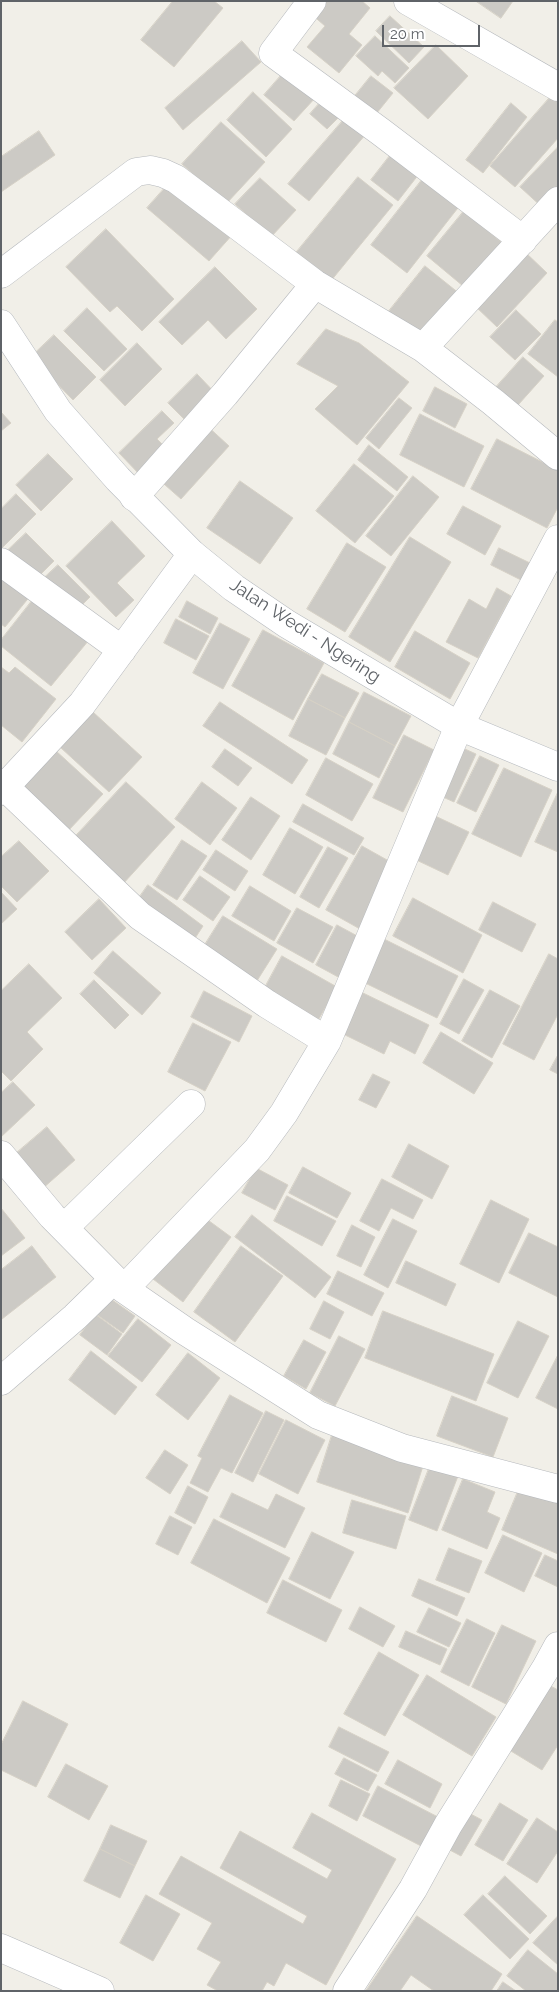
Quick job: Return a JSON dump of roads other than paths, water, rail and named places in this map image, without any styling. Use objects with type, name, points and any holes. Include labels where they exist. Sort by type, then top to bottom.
[{"type":"street","points":[[312,1],[273,53],[382,132],[523,240]]},
{"type":"street","points":[[408,1],[558,87]]},
{"type":"street","points":[[1,274],[136,172],[150,170],[163,173],[189,188],[315,284],[423,348],[493,402],[558,456]]},
{"type":"street","points":[[423,348],[558,202]]},
{"type":"street","points":[[134,496],[225,394],[315,284]]},
{"type":"street","name":"Jalan Wedi - Ngering","points":[[1,324],[58,411],[134,496],[192,554],[234,588],[286,624],[459,726],[558,767]]},
{"type":"street","points":[[1,1381],[75,1317],[119,1284],[257,1150],[284,1113],[327,1041],[459,726],[558,539]]},
{"type":"street","points":[[192,554],[82,704],[3,789],[140,916],[267,1004],[327,1041]]},
{"type":"street","points":[[1,562],[122,650]]},
{"type":"street","points":[[64,1228],[192,1104]]},
{"type":"street","points":[[1,1155],[64,1228],[119,1284],[185,1332],[318,1415],[402,1448],[558,1488]]},
{"type":"street","points":[[347,1991],[413,1889],[448,1825],[554,1664]]},
{"type":"street","points":[[1,1948],[100,1991]]}]
